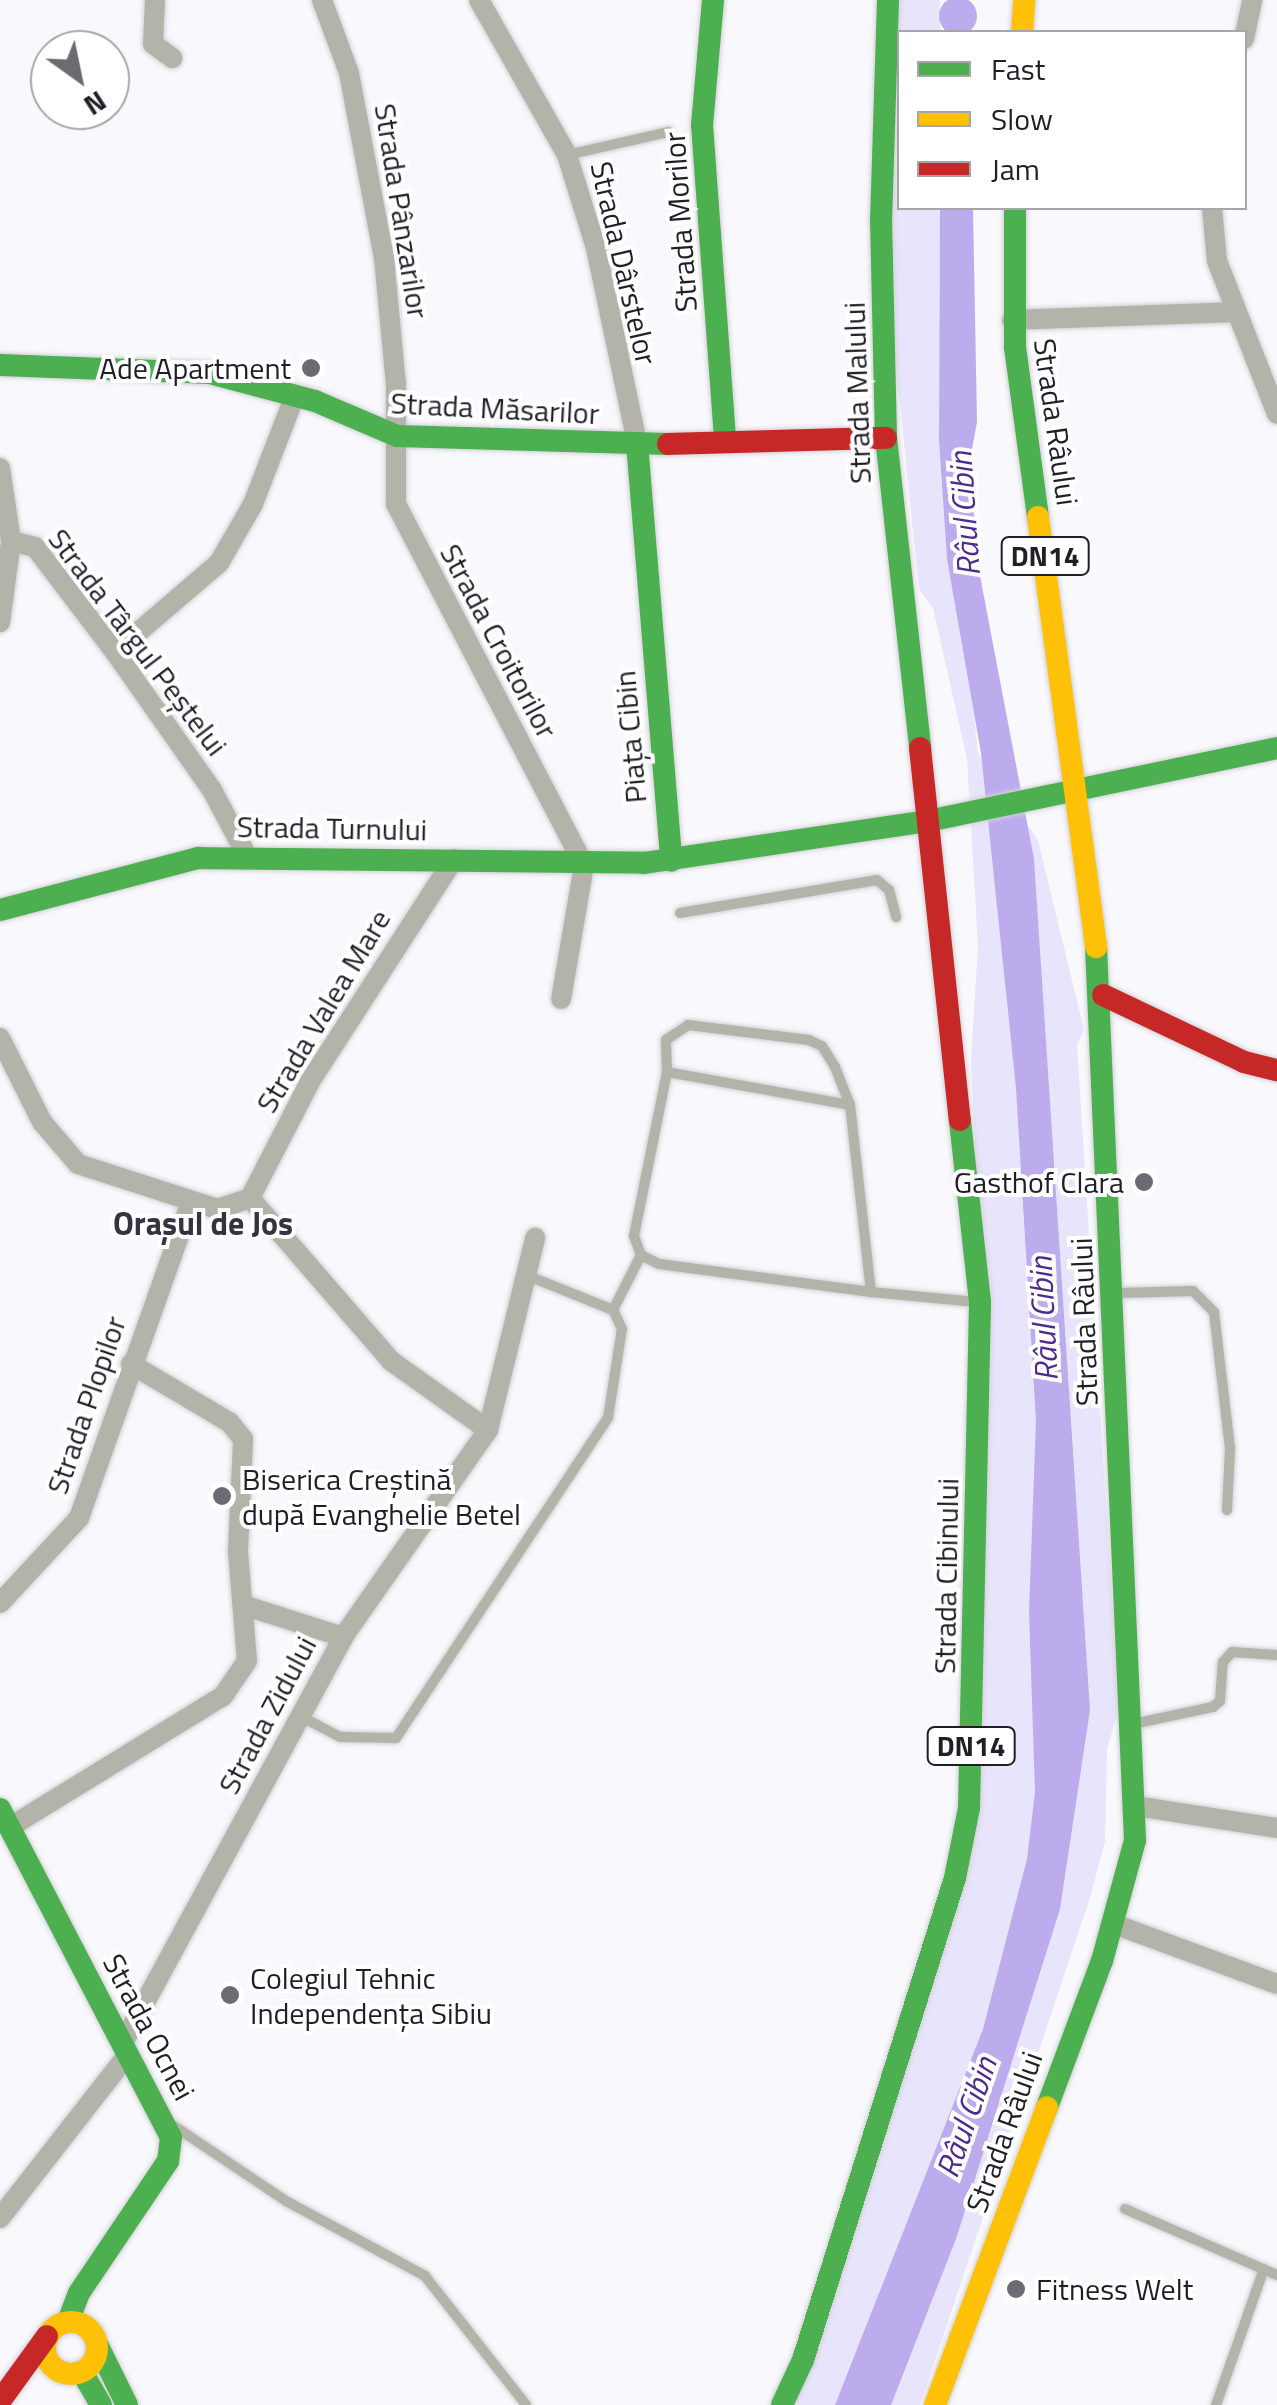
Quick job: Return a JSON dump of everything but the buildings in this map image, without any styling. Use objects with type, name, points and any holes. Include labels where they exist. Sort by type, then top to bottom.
[{"type":"main road","name":"Strada Morilor","points":[[712,0],[702,125],[725,440]]},
{"type":"main road","name":"Strada Malului","points":[[888,0],[881,218],[886,438],[924,781]]},
{"type":"main road","points":[[1022,30],[1024,0]]},
{"type":"main road","name":"Strada Râului","points":[[934,2405],[1114,1924],[1129,1877],[1135,1806],[1128,1725],[1103,995],[1012,320],[1016,210]]},
{"type":"main road","name":"Strada Măsarilor","points":[[0,365],[178,370],[295,395],[397,436],[637,443]]},
{"type":"main road","points":[[637,443],[886,438]]},
{"type":"main road","name":"Piața Cibin","points":[[637,443],[671,861]]},
{"type":"main road","points":[[671,861],[937,819],[1277,748]]},
{"type":"main road","name":"Strada Cibinului","points":[[782,2405],[803,2360],[964,1837],[980,1302],[937,819],[924,781]]},
{"type":"main road","name":"Strada Turnului","points":[[0,910],[171,863],[247,856],[584,865],[671,861]]},
{"type":"main road","points":[[1103,995],[1244,1062],[1277,1070]]},
{"type":"main road","points":[[1244,1062],[1277,1092]]},
{"type":"main road","name":"Strada Ocnei","points":[[5,1818],[165,2121],[172,2144],[168,2162],[79,2293],[68,2322]]},
{"type":"main road","points":[[0,2401],[47,2336],[68,2322],[84,2325],[126,2405]]},
{"type":"main road","points":[[47,2336],[44,2350],[54,2369],[82,2372],[94,2362],[98,2346]]},
{"type":"main road","points":[[82,2372],[101,2405]]},
{"type":"street","points":[[155,0],[153,44],[172,58]]},
{"type":"street","name":"Strada Pânzarilor","points":[[322,0],[348,73],[376,210],[397,436]]},
{"type":"street","name":"Strada Dârstelor","points":[[478,0],[567,155],[596,248],[637,443]]},
{"type":"street","points":[[1246,30],[1252,0]]},
{"type":"street","points":[[1212,210],[1211,240],[1277,414]]},
{"type":"street","points":[[1012,320],[1236,312]]},
{"type":"street","points":[[115,652],[218,563],[253,504],[295,395]]},
{"type":"street","name":"Strada Croitorilor","points":[[397,436],[392,474],[402,520],[584,865]]},
{"type":"street","name":"Strada Târgul Peștelui","points":[[0,468],[10,540],[35,546],[115,652],[212,790],[247,856]]},
{"type":"street","points":[[0,622],[10,540]]},
{"type":"street","name":"Strada Valea Mare","points":[[250,1198],[342,1029],[454,859]]},
{"type":"street","points":[[561,999],[584,865]]},
{"type":"street","points":[[0,1038],[64,1152],[92,1172],[190,1202],[225,1209],[250,1198],[392,1361],[488,1430],[535,1238]]},
{"type":"street","name":"Strada Plopilor","points":[[0,1603],[79,1518],[190,1202]]},
{"type":"street","points":[[5,1818],[91,1783],[234,1686],[247,1661],[238,1551],[243,1439],[229,1422],[131,1364]]},
{"type":"street","name":"Strada Zidului","points":[[0,2218],[126,2049],[343,1637],[488,1430]]},
{"type":"street","points":[[243,1604],[343,1637]]},
{"type":"street","points":[[1135,1806],[1277,1828]]},
{"type":"street","points":[[1114,1924],[1277,1984]]},
{"type":"lane","points":[[567,155],[668,132]]},
{"type":"lane","points":[[680,913],[877,880],[889,890],[896,917]]},
{"type":"lane","points":[[871,1292],[850,1105],[828,1056],[808,1040],[688,1025],[666,1040],[666,1072],[634,1236],[641,1255],[659,1264],[871,1292],[980,1302]]},
{"type":"lane","points":[[666,1072],[850,1105]]},
{"type":"lane","points":[[613,1310],[641,1255]]},
{"type":"lane","points":[[300,1716],[340,1737],[396,1738],[608,1418],[622,1329],[613,1310],[526,1275]]},
{"type":"lane","points":[[1114,1293],[1194,1291],[1214,1312],[1230,1449],[1227,1510]]},
{"type":"lane","points":[[1128,1725],[1213,1707],[1220,1700],[1223,1662],[1232,1652],[1277,1655]]},
{"type":"lane","points":[[165,2121],[286,2202],[425,2276],[526,2405]]},
{"type":"lane","points":[[1126,2210],[1277,2275]]},
{"type":"lane","points":[[1216,2405],[1264,2269]]},
{"type":"shaded area","points":[[888,0],[940,0],[940,30],[897,30],[897,210],[940,210],[939,441],[947,559],[966,641],[978,754],[1038,840],[1084,1030],[1077,1045],[1119,1708],[1107,1749],[1105,1841],[1090,1898],[920,2405],[783,2405],[965,1837],[982,1302],[971,1060],[978,945],[967,759],[933,608],[919,589],[881,218]]},
{"type":"water","points":[[951,-1],[965,-1],[977,16],[970,30],[946,30],[941,23],[941,9]]},
{"type":"water","name":"Râul Cibin","points":[[940,210],[973,210],[977,422],[970,460],[977,560],[1034,859],[1090,1710],[1060,1909],[956,2239],[891,2405],[835,2405],[983,2029],[1027,1859],[1035,1792],[1029,1611],[1036,1420],[1016,1088],[981,753],[947,559],[939,441]]},
{"type":"traffic: fast","points":[[713,0],[702,125],[725,440]]},
{"type":"traffic: fast","points":[[888,0],[881,218],[886,438],[920,748]]},
{"type":"traffic: fast","points":[[1015,210],[1015,347],[1038,517]]},
{"type":"traffic: fast","points":[[0,365],[210,373],[315,401],[397,436],[668,444]]},
{"type":"traffic: fast","points":[[637,443],[671,861]]},
{"type":"traffic: fast","points":[[928,821],[1277,748]]},
{"type":"traffic: fast","points":[[0,910],[198,858],[644,863],[928,821]]},
{"type":"traffic: fast","points":[[1047,2107],[1102,1961],[1135,1840],[1096,947]]},
{"type":"traffic: fast","points":[[782,2405],[803,2360],[955,1878],[969,1808],[980,1302],[960,1120]]},
{"type":"traffic: fast","points":[[0,1809],[171,2137],[168,2161],[79,2293],[68,2322]]},
{"type":"traffic: fast","points":[[98,2346],[127,2405]]},
{"type":"traffic: fast","points":[[82,2372],[101,2405]]},
{"type":"traffic: slow","points":[[1022,30],[1024,0]]},
{"type":"traffic: slow","points":[[1038,517],[1096,947]]},
{"type":"traffic: slow","points":[[935,2405],[1047,2107]]},
{"type":"traffic: slow","points":[[71,2322],[90,2329],[97,2348],[90,2367],[71,2374],[52,2367],[45,2348],[52,2329],[71,2322]]},
{"type":"traffic: jam","points":[[668,444],[886,438]]},
{"type":"traffic: jam","points":[[920,748],[960,1120]]},
{"type":"traffic: jam","points":[[1103,995],[1244,1062],[1277,1070]]},
{"type":"traffic: jam","points":[[0,2401],[47,2336]]},
{"type":"place","name":"Ade Apartment","points":[[311,368]]},
{"type":"place","name":"Gasthof Clara","points":[[1144,1182]]},
{"type":"place","name":"Biserica Creștină după Evanghelie Betel","points":[[222,1496]]},
{"type":"place","name":"Colegiul Tehnic Independența Sibiu","points":[[230,1995]]},
{"type":"place","name":"Fitness Welt","points":[[1016,2289]]},
{"type":"district","name":"Orașul de Jos","points":[[203,1223]]}]
